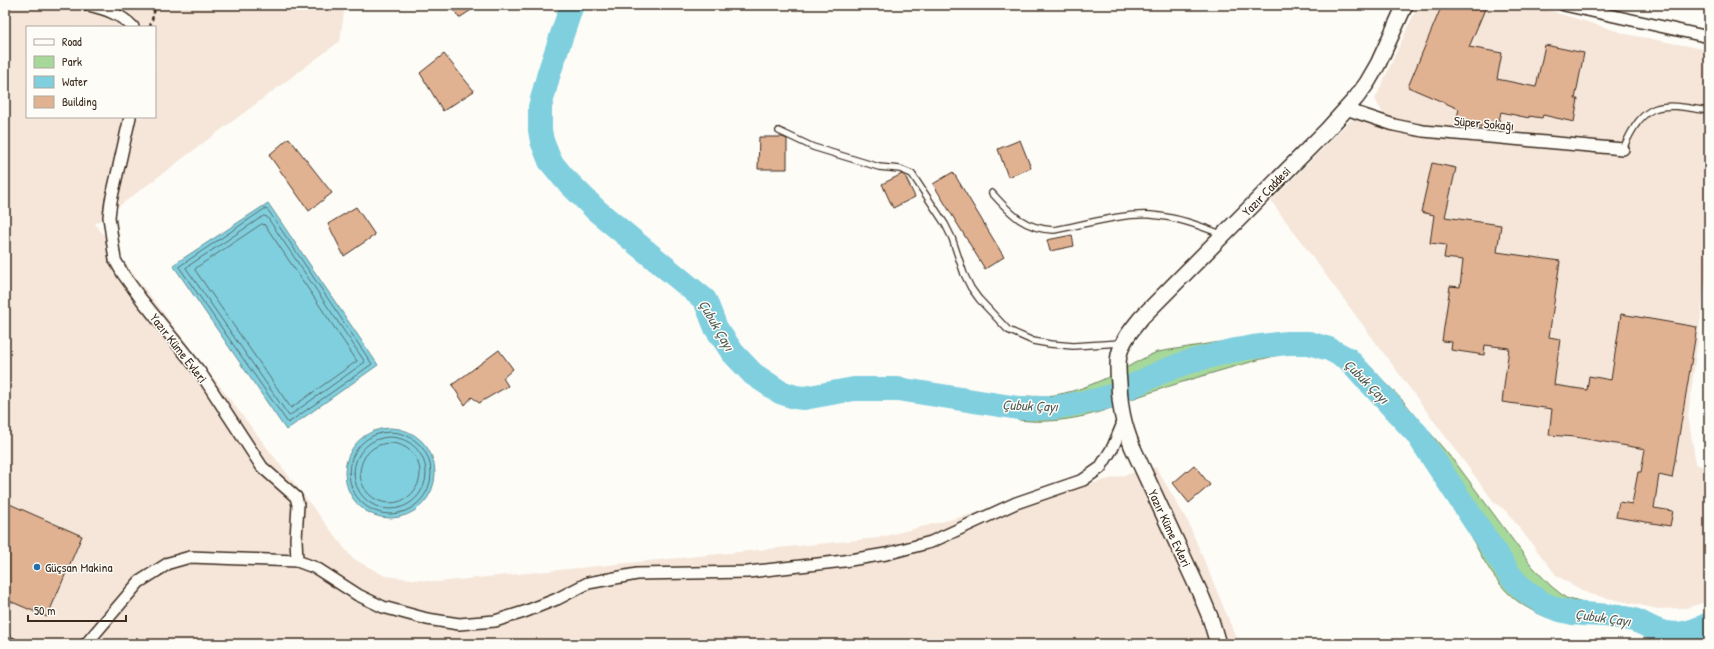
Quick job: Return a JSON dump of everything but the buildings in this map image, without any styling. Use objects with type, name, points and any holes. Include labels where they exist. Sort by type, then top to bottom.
[{"type":"street","points":[[88,5],[106,9],[118,14],[132,26]]},
{"type":"street","name":"Yazır Caddesi","points":[[1118,367],[1119,355],[1123,343],[1140,318],[1346,109],[1363,88],[1378,64],[1405,5]]},
{"type":"street","points":[[1564,5],[1709,37]]},
{"type":"street","name":"Süper Sokağı","points":[[1346,109],[1394,125],[1423,131],[1623,149]]},
{"type":"street","name":"Yazır Küme Evleri","points":[[130,118],[111,201],[109,217],[115,260],[141,299],[200,372],[259,462],[296,497],[298,505],[296,539],[297,562]]},
{"type":"street","name":"Yazır Küme Evleri","points":[[1118,367],[1122,418],[1135,452],[1200,593],[1210,617],[1218,644]]},
{"type":"street","points":[[86,644],[138,582],[169,563],[190,556],[297,562],[316,568],[358,595],[383,607],[427,620],[459,624],[495,621],[558,599],[588,583],[611,578],[637,574],[748,572],[844,561],[886,554],[931,542],[1016,503],[1083,480],[1100,468],[1113,447],[1122,418]]},
{"type":"street","points":[[5,641],[12,644]]},
{"type":"lane","points":[[1623,149],[1631,131],[1649,110],[1662,105],[1709,110]]},
{"type":"lane","points":[[779,131],[813,147],[879,167],[900,169],[912,174],[950,234],[964,274],[971,288],[979,299],[1008,330],[1033,340],[1050,344],[1073,346],[1123,343]]},
{"type":"lane","points":[[992,193],[1014,216],[1025,224],[1044,230],[1054,230],[1119,218],[1150,215],[1184,221],[1223,235]]},
{"type":"path","points":[[150,26],[156,5]]},
{"type":"shaded area","points":[[5,5],[345,5],[340,41],[95,224],[352,558],[385,576],[437,582],[878,538],[1156,467],[1188,522],[1239,644],[5,644]]},
{"type":"shaded area","points":[[1418,5],[1531,5],[1630,35],[1709,50],[1709,254],[1688,416],[1696,464],[1709,469],[1709,599],[1706,602],[1686,608],[1658,609],[1589,594],[1557,576],[1506,511],[1494,502],[1271,201],[1353,118],[1398,131],[1574,152],[1577,142],[1433,126],[1385,117],[1375,99]]},
{"type":"green space","points":[[1305,332],[1336,341],[1363,359],[1405,403],[1458,466],[1532,566],[1551,586],[1566,598],[1597,607],[1633,611],[1668,626],[1683,625],[1709,612],[1709,633],[1701,640],[1692,644],[1668,644],[1654,641],[1633,628],[1618,623],[1605,621],[1558,621],[1523,605],[1511,596],[1492,573],[1445,489],[1423,455],[1398,423],[1344,366],[1332,357],[1320,352],[1293,352],[1258,360],[1167,387],[1103,411],[1079,417],[1055,421],[1019,420],[1027,396],[1052,395],[1077,390],[1101,380],[1157,352],[1276,333]]},
{"type":"water","points":[[268,203],[378,365],[286,430],[173,265]]},
{"type":"water","points":[[381,428],[399,428],[415,435],[428,448],[435,464],[435,482],[428,498],[415,511],[399,518],[381,518],[365,511],[352,498],[345,482],[345,464],[352,448],[365,435]]},
{"type":"waterway","name":"Çubuk Çayı","points":[[572,5],[549,73],[540,107],[540,130],[542,141],[550,161],[563,177],[596,210],[705,300],[716,328],[733,353],[753,374],[780,392],[795,397],[804,398],[854,389],[898,389],[1018,408],[1052,408],[1111,396],[1159,373],[1185,363],[1230,351],[1287,343],[1309,343],[1329,349],[1348,359],[1417,434],[1510,575],[1533,597],[1561,611],[1630,619],[1670,634],[1690,632],[1709,624]]},
{"type":"place","name":"Güçsan Makina","points":[[37,567]]}]
